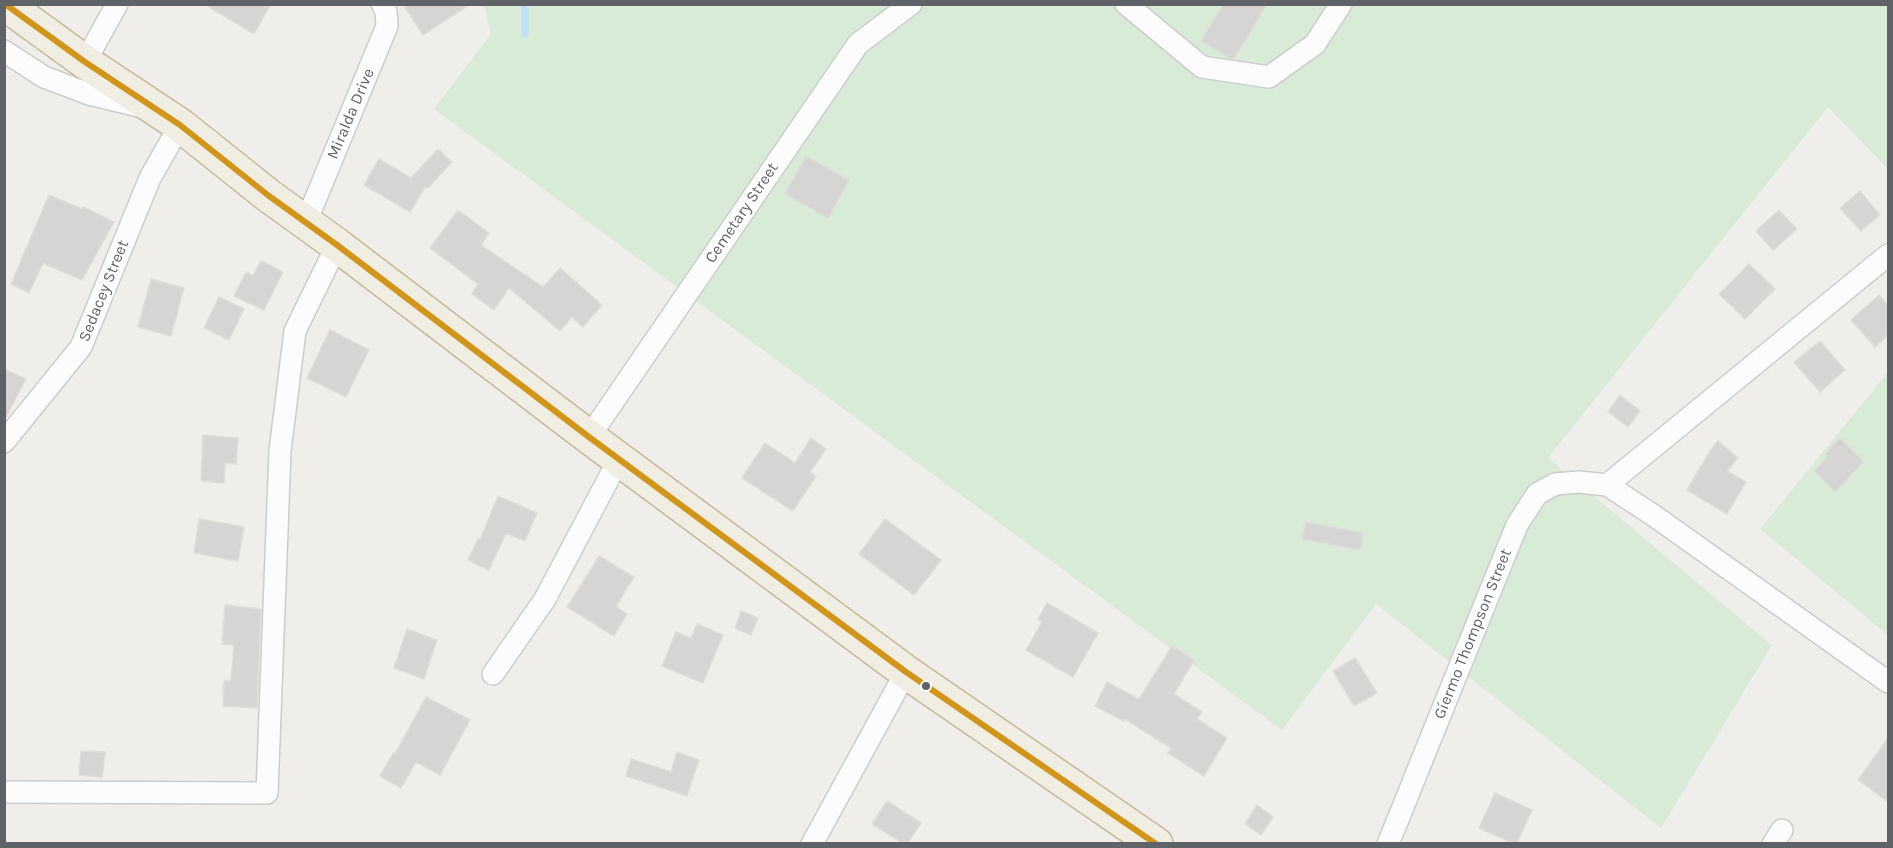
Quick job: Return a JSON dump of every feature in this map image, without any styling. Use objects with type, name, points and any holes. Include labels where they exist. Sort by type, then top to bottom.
[{"type":"highway","points":[[5,4],[85,62],[169,118],[589,437],[906,672],[1145,840]]},
{"type":"street","points":[[85,62],[117,4]]},
{"type":"street","name":"Miralda Drive","points":[[306,222],[387,26],[386,11],[382,4]]},
{"type":"street","name":"Cemetary Street","points":[[589,437],[858,44],[911,4]]},
{"type":"street","points":[[1126,4],[1202,67],[1269,77],[1315,44],[1341,4]]},
{"type":"street","points":[[4,51],[44,77],[89,94],[169,118]]},
{"type":"street","name":"Sedacey Street","points":[[4,442],[81,348],[150,178],[169,118]]},
{"type":"street","points":[[4,792],[267,793],[280,451],[293,342],[295,331],[337,244]]},
{"type":"street","points":[[1888,255],[1607,485],[1653,515],[1888,682]]},
{"type":"street","points":[[493,674],[545,599],[619,459]]},
{"type":"street","name":"Gíermo Thompson Street","points":[[1388,843],[1518,525],[1537,494],[1555,484],[1579,482],[1607,485]]},
{"type":"street","points":[[812,843],[906,672]]},
{"type":"green space","points":[[484,5],[1888,5],[1888,169],[1828,107],[1548,458],[1772,645],[1661,828],[1376,604],[1282,730],[434,109],[491,34]]},
{"type":"green space","points":[[1888,372],[1888,635],[1760,529]]},
{"type":"building","points":[[204,4],[271,4],[254,34]]},
{"type":"building","points":[[403,4],[470,4],[423,35]]},
{"type":"building","points":[[1223,4],[1267,4],[1234,59],[1201,41]]},
{"type":"building","points":[[438,149],[452,162],[428,188],[425,187],[410,212],[364,185],[379,159],[411,178]]},
{"type":"building","points":[[806,156],[849,180],[828,218],[785,194]]},
{"type":"building","points":[[1860,191],[1880,215],[1861,231],[1840,208]]},
{"type":"building","points":[[49,195],[82,209],[83,207],[114,222],[82,280],[43,263],[29,293],[11,284]]},
{"type":"building","points":[[458,210],[489,233],[481,245],[543,287],[560,268],[602,305],[583,327],[572,317],[560,331],[509,288],[494,310],[472,294],[478,284],[430,248]]},
{"type":"building","points":[[1779,210],[1797,229],[1773,250],[1756,231]]},
{"type":"building","points":[[261,261],[283,272],[264,310],[234,296],[246,272],[253,276]]},
{"type":"building","points":[[1749,264],[1775,289],[1745,319],[1719,294]]},
{"type":"building","points":[[151,279],[184,288],[171,336],[138,327]]},
{"type":"building","points":[[1879,295],[1888,305],[1888,335],[1875,347],[1851,320]]},
{"type":"building","points":[[219,297],[244,309],[229,340],[204,328]]},
{"type":"building","points":[[330,330],[369,350],[346,397],[307,378]]},
{"type":"building","points":[[1820,341],[1845,370],[1820,392],[1794,362]]},
{"type":"building","points":[[4,369],[26,379],[4,421]]},
{"type":"building","points":[[1620,395],[1640,411],[1628,427],[1608,412]]},
{"type":"building","points":[[203,435],[238,438],[236,464],[225,463],[224,483],[201,481]]},
{"type":"building","points":[[811,438],[826,449],[810,472],[816,476],[793,511],[742,478],[765,443],[795,463]]},
{"type":"building","points":[[1840,438],[1864,462],[1835,492],[1814,471],[1828,456],[1825,454]]},
{"type":"building","points":[[1718,441],[1738,458],[1727,471],[1746,482],[1727,514],[1687,490]]},
{"type":"building","points":[[498,496],[537,513],[525,541],[506,533],[489,570],[468,560],[478,539],[480,540]]},
{"type":"building","points":[[199,519],[244,527],[238,561],[194,553]]},
{"type":"building","points":[[885,519],[941,560],[914,595],[859,554]]},
{"type":"building","points":[[1305,522],[1363,533],[1360,550],[1302,539]]},
{"type":"building","points":[[599,556],[634,577],[616,606],[627,614],[614,636],[567,607]]},
{"type":"building","points":[[1047,603],[1098,633],[1073,677],[1026,650],[1042,622],[1038,619]]},
{"type":"building","points":[[225,605],[261,609],[257,708],[223,706],[224,681],[231,681],[234,645],[222,644]]},
{"type":"building","points":[[741,611],[758,618],[751,635],[735,628]]},
{"type":"building","points":[[697,624],[723,635],[703,683],[662,666],[676,632],[691,638]]},
{"type":"building","points":[[407,629],[437,640],[424,679],[394,668]]},
{"type":"building","points":[[1172,646],[1194,660],[1174,694],[1202,712],[1197,719],[1227,738],[1204,776],[1168,753],[1171,748],[1125,719],[1124,721],[1095,706],[1107,682],[1139,699]]},
{"type":"building","points":[[1355,658],[1377,693],[1354,706],[1333,671]]},
{"type":"building","points":[[426,697],[470,720],[440,775],[416,762],[401,788],[380,776],[393,753],[395,754]]},
{"type":"building","points":[[1888,738],[1888,802],[1858,780]]},
{"type":"building","points":[[81,751],[105,752],[102,777],[79,775]]},
{"type":"building","points":[[677,752],[699,760],[687,796],[626,776],[631,759],[671,772]]},
{"type":"building","points":[[1495,793],[1532,810],[1517,843],[1479,828]]},
{"type":"building","points":[[887,801],[921,823],[908,843],[903,843],[872,824]]},
{"type":"building","points":[[1257,805],[1273,817],[1261,835],[1245,824]]},
{"type":"waterway","points":[[525,4],[525,34]]},
{"type":"transit line","points":[[5,4],[85,62],[180,125],[269,196],[906,672],[1156,844]]}]
